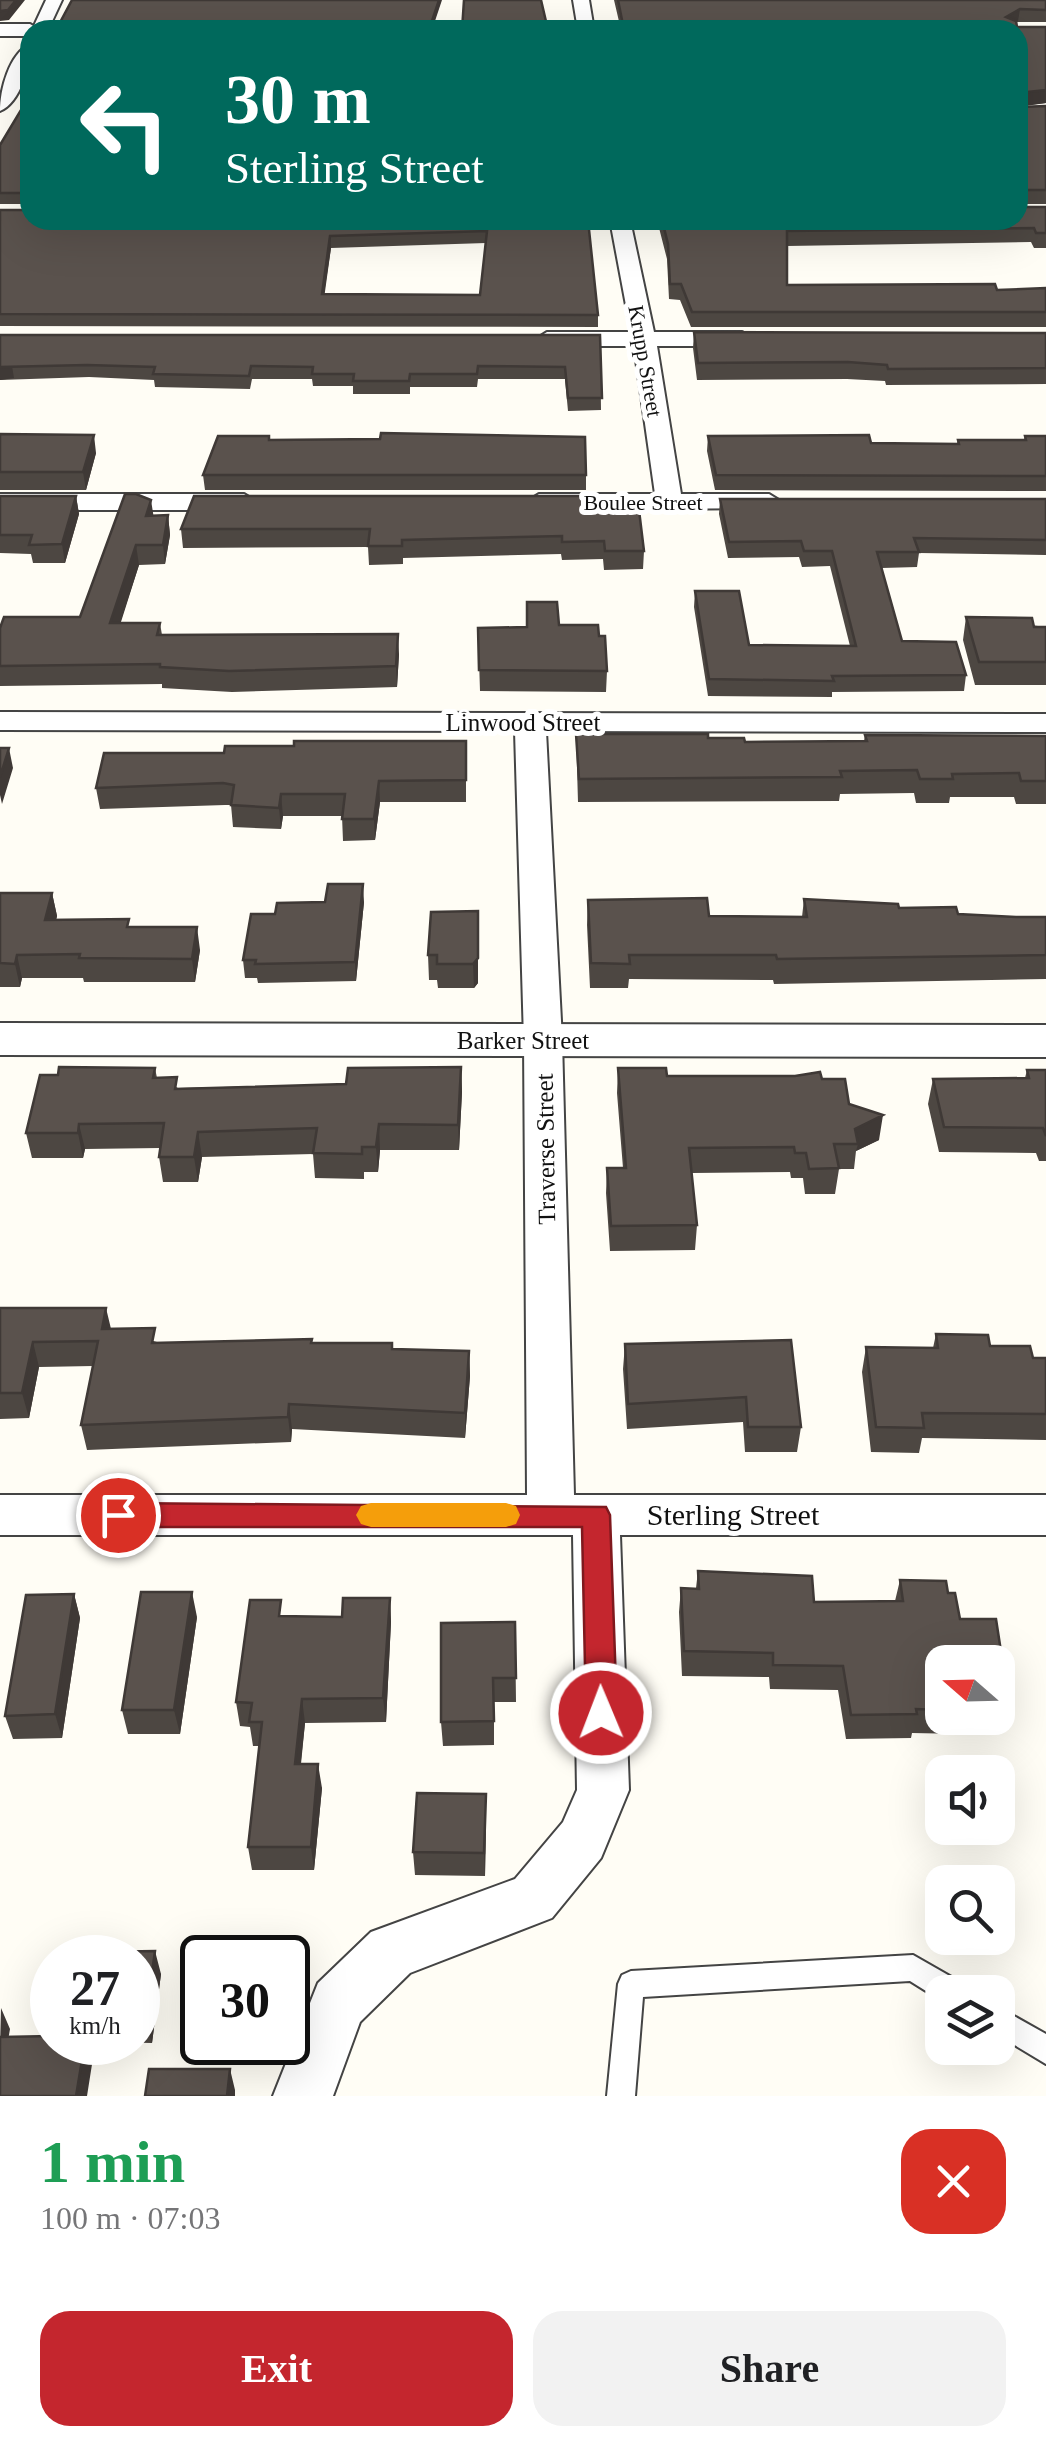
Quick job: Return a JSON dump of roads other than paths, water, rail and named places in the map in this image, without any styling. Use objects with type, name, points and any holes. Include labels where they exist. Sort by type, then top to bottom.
[{"type":"street","points":[[5,109],[20,73]]},
{"type":"street","name":"Krupp Street","points":[[622,230],[644,340],[668,502]]},
{"type":"street","points":[[527,339],[759,339]]},
{"type":"street","points":[[0,502],[275,502]]},
{"type":"street","name":"Boulee Street","points":[[511,502],[788,502]]},
{"type":"street","name":"Linwood Street","points":[[0,722],[1046,723]]},
{"type":"street","name":"Traverse Street","points":[[303,2096],[338,2003],[391,1952],[533,1898],[582,1840],[603,1790],[573,1515],[543,1040],[530,722]]},
{"type":"street","name":"Barker Street","points":[[0,1039],[1046,1041]]},
{"type":"street","name":"Sterling Street","points":[[0,1515],[1046,1516]]},
{"type":"lane","points":[[621,2096],[630,1984],[913,1968],[925,1975]]},
{"type":"lane","points":[[1015,2031],[1046,2050]]}]
